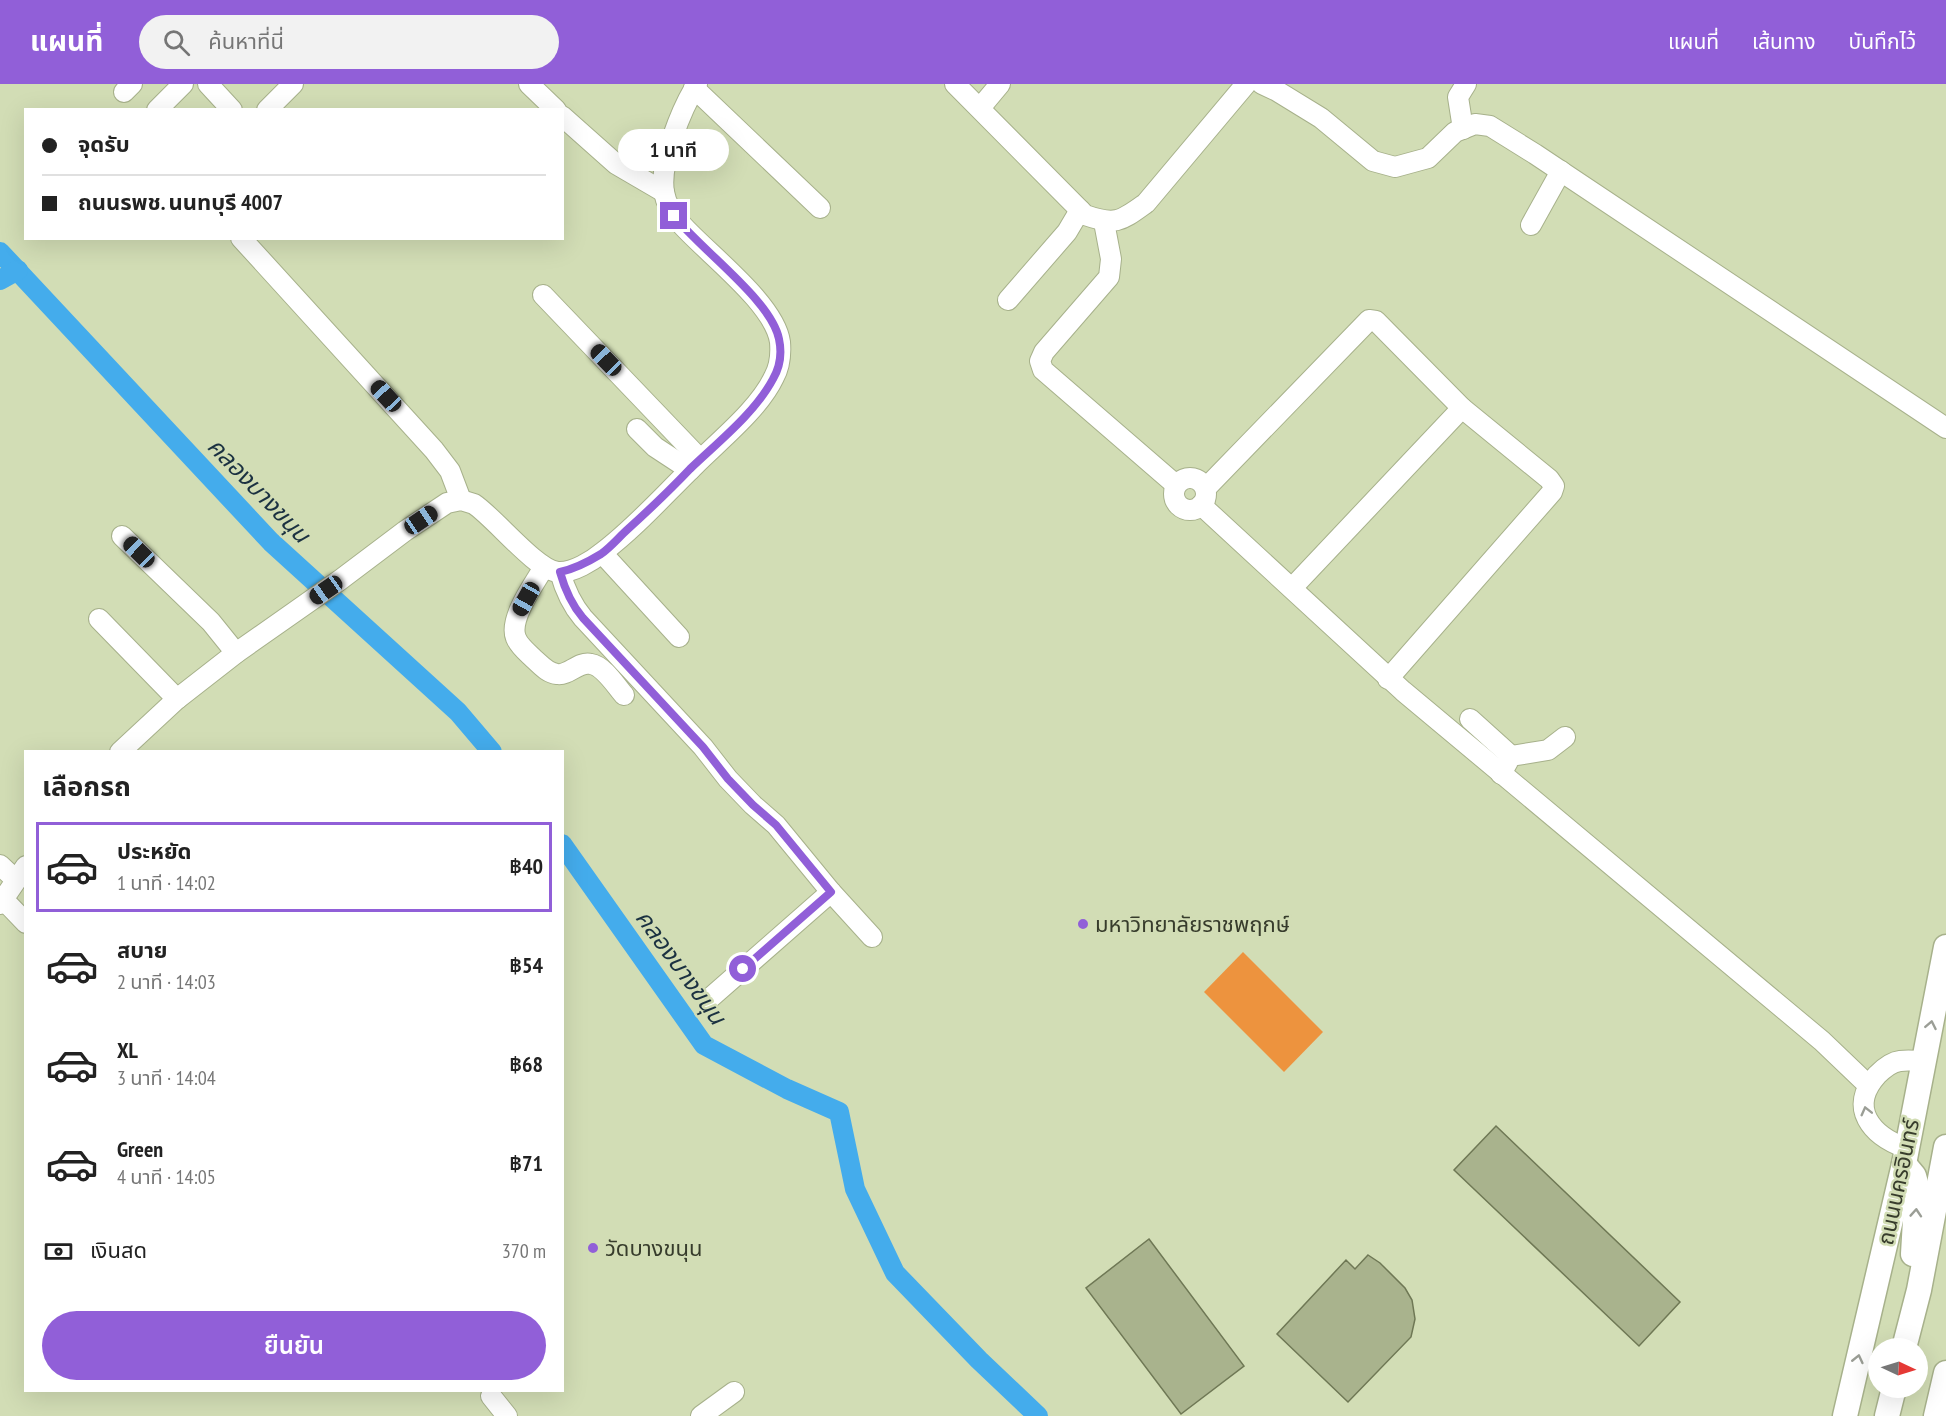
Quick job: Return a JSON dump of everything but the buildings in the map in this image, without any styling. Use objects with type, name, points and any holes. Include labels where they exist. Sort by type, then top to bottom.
[{"type":"main road","name":"ถนนนครอินทร์","points":[[1845,1416],[1905,1156],[1946,946]]},
{"type":"main road","name":"ถนนนครอินทร์","points":[[1907,1338],[1919,1290],[1946,1146]]},
{"type":"main road","points":[[1905,1156],[1917,1187],[1912,1272],[1919,1290]]},
{"type":"main road","points":[[1936,1416],[1946,1373]]},
{"type":"main road","points":[[1887,1416],[1892,1398]]},
{"type":"street","points":[[159,108],[183,84]]},
{"type":"street","points":[[208,84],[230,108]]},
{"type":"street","points":[[269,108],[293,84]]},
{"type":"street","points":[[530,84],[554,108]]},
{"type":"street","points":[[955,84],[1085,215],[1104,222],[1116,221],[1128,216],[1146,203],[1245,84]]},
{"type":"street","points":[[980,108],[1000,84]]},
{"type":"street","points":[[1262,84],[1321,118],[1373,161],[1395,167],[1428,158],[1455,132],[1475,124],[1490,126],[1946,427]]},
{"type":"street","points":[[1463,129],[1458,97],[1466,84]]},
{"type":"street","points":[[552,569],[575,568],[602,553],[749,411],[765,392],[780,360],[780,341],[776,328],[766,311],[682,225],[671,209],[664,192],[665,166],[671,144],[696,86],[820,208]]},
{"type":"street","points":[[564,118],[616,165],[664,192]]},
{"type":"street","points":[[1531,225],[1561,171]]},
{"type":"street","points":[[1008,300],[1067,232],[1080,210]]},
{"type":"street","points":[[1104,222],[1111,259],[1109,277],[1044,352],[1040,361],[1043,370],[1176,485],[1173,492],[1178,506],[1185,510],[1192,510],[1369,320],[1376,321],[1462,408],[1549,479],[1554,486],[1552,492],[1388,678]]},
{"type":"street","points":[[243,240],[434,450],[450,471],[461,500]]},
{"type":"street","points":[[543,295],[695,465]]},
{"type":"street","points":[[1292,588],[1462,408]]},
{"type":"street","points":[[637,429],[655,447],[695,465]]},
{"type":"street","points":[[1204,497],[1292,588],[1388,678],[1822,1041],[1868,1085]]},
{"type":"street","points":[[122,750],[177,699],[236,652],[340,580],[405,531],[447,504],[461,500],[481,508],[552,569],[571,604],[583,618],[695,739],[728,779],[776,825],[872,938]]},
{"type":"street","points":[[122,536],[211,622],[236,652]]},
{"type":"street","points":[[602,553],[679,637]]},
{"type":"street","points":[[552,569],[517,615],[514,627],[516,638],[546,670],[554,674],[561,674],[581,664],[592,664],[601,669],[624,695]]},
{"type":"street","points":[[99,619],[177,699]]},
{"type":"street","points":[[1470,719],[1511,756]]},
{"type":"street","points":[[1511,756],[1548,750],[1565,736]]},
{"type":"street","points":[[1501,774],[1511,756]]},
{"type":"street","points":[[0,865],[21,873],[1,900],[24,920]]},
{"type":"street","points":[[709,999],[831,892]]},
{"type":"street","points":[[1905,1156],[1882,1137],[1865,1116],[1863,1104],[1868,1085],[1881,1070],[1899,1061],[1924,1061]]},
{"type":"street","points":[[701,1416],[734,1392]]},
{"type":"street","points":[[491,1396],[507,1416]]},
{"type":"shaded area","points":[[1243,952],[1323,1032],[1284,1072],[1204,992]]},
{"type":"waterway","name":"คลองบางขนุน","points":[[0,252],[271,542],[458,712],[490,750]]},
{"type":"waterway","points":[[0,280],[18,270]]},
{"type":"waterway","name":"คลองบางขนุน","points":[[564,847],[704,1045],[787,1089],[839,1112],[855,1189],[895,1273],[979,1360],[1038,1416]]},
{"type":"place","name":"มหาวิทยาลัยราชพฤกษ์","points":[[1083,924]]},
{"type":"place","name":"วัดบางขนุน","points":[[593,1248]]},
{"type":"route","points":[[674,216],[697,243],[766,311],[776,328],[780,341],[780,360],[765,392],[749,411],[654,506],[602,553],[575,568],[560,572],[571,604],[703,747],[728,779],[776,825],[831,892],[743,969]]}]
